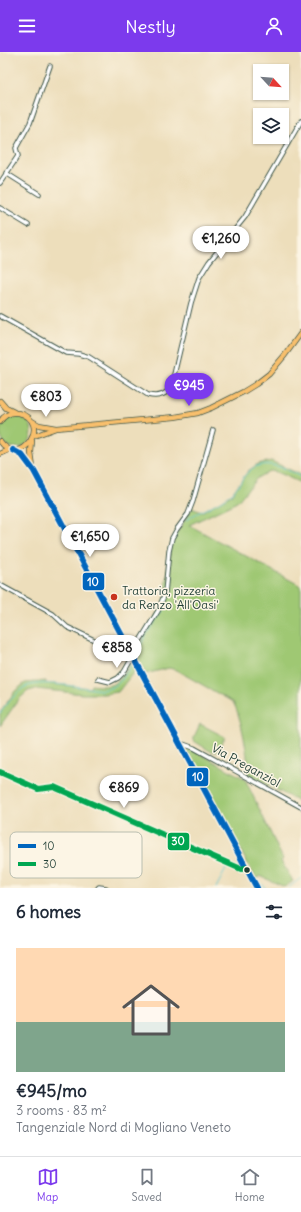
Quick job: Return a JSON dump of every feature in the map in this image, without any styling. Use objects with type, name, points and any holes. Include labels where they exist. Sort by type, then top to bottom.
[{"type":"main road","points":[[0,401],[6,408],[26,416],[39,425],[56,428],[176,417],[198,413],[243,392],[269,374],[286,355],[301,333]]},
{"type":"main road","points":[[0,412],[0,421]]},
{"type":"main road","points":[[0,421],[6,416],[16,413]]},
{"type":"main road","points":[[30,420],[34,427],[31,446],[34,471]]},
{"type":"main road","points":[[0,454],[25,447],[30,444],[33,437],[56,428]]},
{"type":"main road","points":[[0,441],[6,447],[22,455],[34,471],[256,888]]},
{"type":"street","points":[[0,183],[18,156],[16,148],[30,123],[50,66]]},
{"type":"street","points":[[0,316],[66,353],[80,354],[89,357],[148,395],[158,396],[166,392],[171,386],[191,303],[199,278],[209,262],[245,217],[301,121]]},
{"type":"street","points":[[6,173],[39,194]]},
{"type":"street","points":[[0,208],[28,225]]},
{"type":"street","points":[[98,679],[110,682],[118,678],[124,672],[163,600],[172,538],[176,529],[188,514],[193,501],[213,430]]},
{"type":"street","points":[[0,586],[53,614],[67,627],[133,657]]},
{"type":"street","name":"Via Preganziol","points":[[181,746],[183,744],[194,748],[301,807]]},
{"type":"street","points":[[0,772],[38,789],[54,787],[241,869],[246,868]]},
{"type":"street","points":[[98,888],[106,888]]},
{"type":"green space","points":[[16,416],[25,419],[29,423],[32,432],[29,441],[25,445],[16,448],[7,445],[3,441],[0,432],[3,423],[7,419]]},
{"type":"green space","points":[[271,461],[301,475],[301,483],[276,472],[269,471],[257,478],[237,502],[189,525],[301,586],[301,803],[248,774],[244,737],[239,717],[233,702],[176,670],[169,668],[145,674],[134,653],[165,599],[170,549],[173,539],[192,508],[201,512],[231,495],[248,471],[258,464]]},
{"type":"green space","points":[[132,662],[136,669],[118,692],[105,694],[83,694],[36,689],[28,691],[19,699],[0,726],[0,713],[15,691],[25,683],[46,681],[45,683],[90,688],[91,685],[107,686],[120,679]]},
{"type":"green space","points":[[200,724],[225,737],[217,752],[210,751],[194,741],[194,737]]},
{"type":"green space","points":[[185,747],[190,748],[245,779],[283,859],[281,861],[293,881],[285,887],[260,876],[256,879]]},
{"type":"waterway","points":[[186,520],[229,495],[235,490],[246,474],[255,467],[261,465],[275,466],[301,477]]},
{"type":"waterway","points":[[135,657],[146,634],[163,612],[167,592]]},
{"type":"waterway","points":[[0,713],[23,688],[30,685],[50,684],[102,690],[108,689],[121,680],[133,661]]},
{"type":"waterway","points":[[216,888],[227,867],[232,867],[247,875]]},
{"type":"waterway","points":[[288,888],[301,878]]},
{"type":"waterway","points":[[256,880],[266,888]]},
{"type":"transit line","name":"10","points":[[13,450],[22,455],[34,471],[257,888]]},
{"type":"transit line","name":"30","points":[[0,772],[38,789],[54,787],[241,869],[246,868]]},
{"type":"place","name":"Trattoria, pizzeria da Renzo 'All'Oasi'","points":[[114,597]]}]
